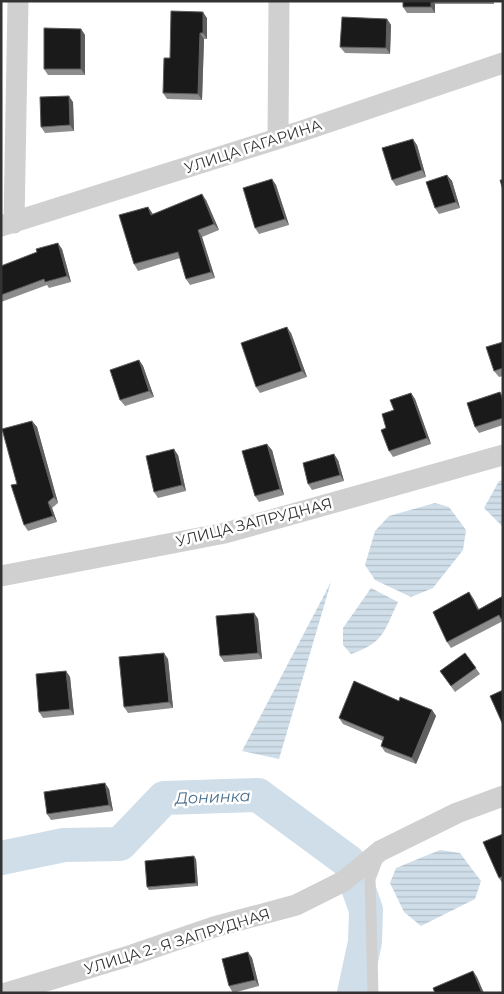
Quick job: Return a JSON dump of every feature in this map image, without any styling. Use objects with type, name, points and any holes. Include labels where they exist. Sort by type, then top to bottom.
[{"type":"street","points":[[8,225],[18,1]]},
{"type":"street","points":[[278,138],[279,1]]},
{"type":"street","name":"УЛИЦА ГАГАРИНА","points":[[8,225],[503,63]]},
{"type":"street","name":"УЛИЦА ЗАПРУДНАЯ","points":[[1,576],[225,533],[503,455]]},
{"type":"street","name":"УЛИЦА 2- Я ЗАПРУДНАЯ","points":[[6,993],[132,955],[214,926],[296,905],[344,881],[375,856],[457,813],[503,796]]},
{"type":"lane","points":[[373,993],[370,879],[375,856]]},
{"type":"shaded area","points":[[503,480],[503,527],[484,508],[499,481]]},
{"type":"shaded area","points":[[435,503],[449,507],[466,530],[463,550],[433,588],[411,597],[375,580],[365,565],[375,531],[389,516]]},
{"type":"shaded area","points":[[331,582],[279,759],[242,751]]},
{"type":"shaded area","points":[[371,588],[398,602],[382,635],[362,650],[351,654],[343,645],[343,628]]},
{"type":"shaded area","points":[[440,850],[460,853],[481,881],[475,899],[421,926],[404,912],[390,883],[396,868]]},
{"type":"building","points":[[403,1],[431,1],[431,7],[403,7]]},
{"type":"building","points":[[171,11],[203,12],[203,33],[200,33],[198,94],[163,93],[164,58],[170,58]]},
{"type":"building","points":[[342,17],[387,19],[386,48],[340,47]]},
{"type":"building","points":[[44,28],[81,29],[81,69],[44,69]]},
{"type":"building","points":[[69,96],[70,125],[41,127],[40,97]]},
{"type":"building","points":[[413,139],[422,170],[392,180],[382,148]]},
{"type":"building","points":[[447,175],[456,202],[435,208],[426,182]]},
{"type":"building","points":[[272,179],[285,219],[255,228],[243,188]]},
{"type":"building","points":[[202,194],[214,224],[198,230],[211,272],[186,279],[178,252],[134,264],[119,215],[148,207],[151,215]]},
{"type":"building","points":[[58,243],[67,276],[45,282],[44,279],[1,295],[1,266],[37,252],[36,249]]},
{"type":"building","points":[[287,327],[302,371],[256,387],[241,343]]},
{"type":"building","points":[[503,342],[503,368],[494,371],[486,347]]},
{"type":"building","points":[[139,360],[149,391],[120,400],[110,370]]},
{"type":"building","points":[[500,392],[503,400],[503,418],[475,427],[467,403]]},
{"type":"building","points":[[411,393],[427,438],[389,451],[381,430],[386,428],[382,414],[394,410],[390,400]]},
{"type":"building","points":[[32,421],[54,497],[48,502],[53,516],[24,525],[11,485],[17,484],[2,429]]},
{"type":"building","points":[[267,444],[280,489],[255,496],[242,451]]},
{"type":"building","points":[[174,449],[182,485],[154,492],[146,456]]},
{"type":"building","points":[[334,454],[340,475],[308,484],[303,463]]},
{"type":"building","points":[[469,592],[478,610],[503,596],[503,618],[501,619],[499,615],[447,642],[433,612]]},
{"type":"building","points":[[254,613],[258,653],[220,656],[216,616]]},
{"type":"building","points":[[164,653],[169,702],[124,707],[119,657]]},
{"type":"building","points":[[465,653],[476,668],[451,686],[440,671]]},
{"type":"building","points":[[66,671],[70,709],[39,712],[36,674]]},
{"type":"building","points":[[354,681],[399,701],[400,697],[432,710],[412,758],[381,746],[384,737],[339,718]]},
{"type":"building","points":[[503,690],[503,725],[490,696]]},
{"type":"building","points":[[105,783],[109,805],[47,814],[44,792]]},
{"type":"building","points":[[503,834],[503,876],[499,878],[483,842]]},
{"type":"building","points":[[194,856],[196,883],[147,887],[145,861]]},
{"type":"building","points":[[248,952],[255,980],[229,986],[222,959]]},
{"type":"building","points":[[473,971],[482,993],[435,993],[433,988]]},
{"type":"waterway","name":"Донинка","points":[[1,858],[64,845],[120,844],[164,798],[258,795],[349,862],[366,910],[365,942],[354,993]]}]
